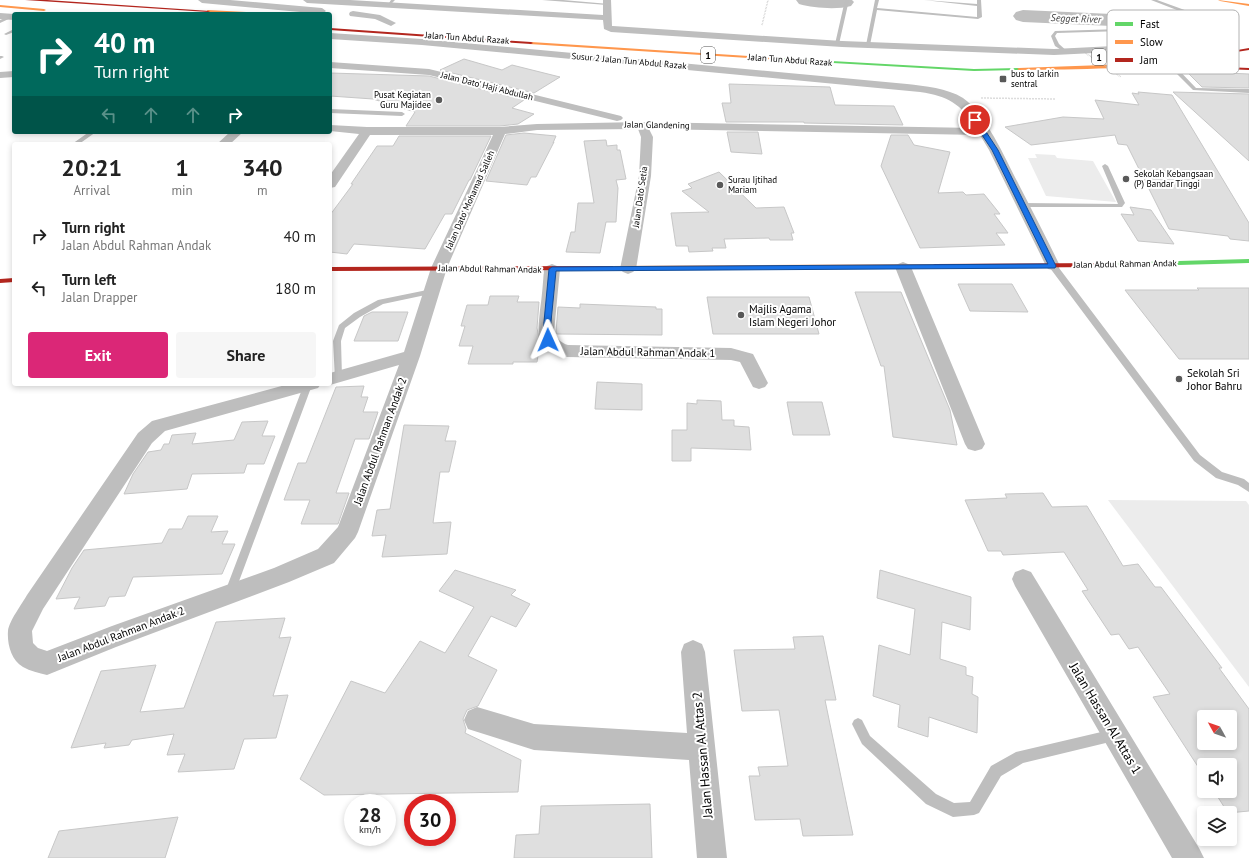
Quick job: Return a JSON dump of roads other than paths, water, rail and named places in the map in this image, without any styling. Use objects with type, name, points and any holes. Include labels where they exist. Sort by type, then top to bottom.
[{"type":"main road","points":[[27,0],[231,12]]},
{"type":"main road","points":[[145,0],[248,12]]},
{"type":"main road","points":[[1220,0],[1249,5]]},
{"type":"main road","points":[[0,6],[80,12]]},
{"type":"main road","points":[[0,12],[12,13]]},
{"type":"main road","points":[[340,15],[395,23]]},
{"type":"main road","name":"Jalan Tun Abdul Razak","points":[[332,29],[817,62],[974,70],[1080,69],[1107,67]]},
{"type":"main road","name":"Jalan Tun Abdul Razak","points":[[604,37],[838,48],[896,56]]},
{"type":"main road","name":"1","points":[[1014,60],[1107,56]]},
{"type":"main road","points":[[1239,68],[1249,68]]},
{"type":"main road","name":"Jalan Abdul Rahman Andak","points":[[332,269],[628,269],[1053,266],[1249,262]]},
{"type":"main road","points":[[0,281],[12,280]]},
{"type":"street","points":[[202,0],[314,12]]},
{"type":"street","points":[[306,0],[391,2],[607,18]]},
{"type":"street","points":[[607,2],[607,27],[615,30],[838,48],[868,45],[1012,52],[1066,52],[1107,50]]},
{"type":"street","points":[[332,14],[340,15]]},
{"type":"street","points":[[0,16],[12,17]]},
{"type":"street","name":"Susur 2 Jalan Tun Abdul Razak","points":[[332,36],[422,42],[924,89],[954,98],[965,107],[984,132]]},
{"type":"street","points":[[882,46],[896,56]]},
{"type":"street","name":"Jalan Dato' Haji Abdullah","points":[[332,65],[429,72],[642,124]]},
{"type":"street","points":[[0,76],[12,74]]},
{"type":"street","name":"Jalan Glandening","points":[[332,128],[367,131],[500,131],[537,127],[642,124],[984,132]]},
{"type":"street","name":"Jalan Dato’ Setia","points":[[628,269],[645,176],[647,136],[642,124]]},
{"type":"street","points":[[332,181],[367,131]]},
{"type":"street","name":"Jalan Dato' Mohamad Salleh","points":[[440,268],[500,131]]},
{"type":"street","points":[[984,132],[995,150],[1053,266]]},
{"type":"street","points":[[225,142],[235,134]]},
{"type":"street","points":[[903,267],[975,444]]},
{"type":"street","name":"Jalan Abdul Rahman Andak 2","points":[[306,386],[159,426],[145,438],[34,602],[20,630],[21,648],[31,658],[47,663],[230,592],[281,575],[326,556],[347,532],[411,356],[440,268]]},
{"type":"street","name":"Jalan Abdul Rahman Andak 1","points":[[552,269],[546,332],[548,340],[557,349],[567,351],[731,354],[747,358],[759,383]]},
{"type":"street","name":"Jalan Abdul Rahman Andak 2","points":[[334,378],[411,356]]},
{"type":"street","name":"Jalan Hassan Al Attas 1","points":[[1023,578],[1189,858]]},
{"type":"street","name":"Jalan Hassan Al Attas 2","points":[[693,652],[712,858]]},
{"type":"street","points":[[477,720],[534,737],[701,747]]},
{"type":"lane","points":[[544,0],[607,2]]},
{"type":"lane","points":[[868,45],[877,0]]},
{"type":"lane","points":[[926,0],[979,5]]},
{"type":"lane","points":[[875,9],[978,18],[980,17],[978,0]]},
{"type":"lane","points":[[1153,0],[1183,10]]},
{"type":"lane","points":[[838,48],[846,2]]},
{"type":"lane","points":[[0,22],[12,17]]},
{"type":"lane","points":[[1066,52],[1057,45],[1052,36],[1055,32],[1107,30]]},
{"type":"lane","points":[[6,34],[12,31]]},
{"type":"lane","points":[[1181,74],[1195,89],[1249,91]]},
{"type":"lane","points":[[332,111],[402,114]]},
{"type":"lane","points":[[78,142],[90,134]]},
{"type":"lane","points":[[1022,205],[1120,206],[1122,204],[1104,166]]},
{"type":"lane","points":[[1053,266],[1197,458],[1218,475],[1241,482],[1249,488]]},
{"type":"lane","points":[[334,378],[337,341],[342,327],[358,315],[381,302],[432,291]]},
{"type":"lane","points":[[230,592],[310,386]]},
{"type":"lane","points":[[858,724],[866,740],[931,799],[954,810],[974,808],[996,771],[1021,757],[1115,735]]},
{"type":"waterway","name":"Segget River","points":[[806,0],[844,2]]},
{"type":"waterway","name":"Segget River","points":[[1023,16],[1107,20]]},
{"type":"place","name":"bus to larkin sentral","points":[[1003,79]]},
{"type":"place","name":"Pusat Kegiatan Guru Majidee","points":[[439,100]]},
{"type":"place","name":"Sekolah Kebangsaan (P) Bandar Tinggi","points":[[1126,179]]},
{"type":"place","name":"Surau Ijtihad Mariam","points":[[720,185]]},
{"type":"place","name":"Majlis Agama Islam Negeri Johor","points":[[741,315]]},
{"type":"place","name":"Sekolah Sri Johor Bahru","points":[[1179,379]]}]
